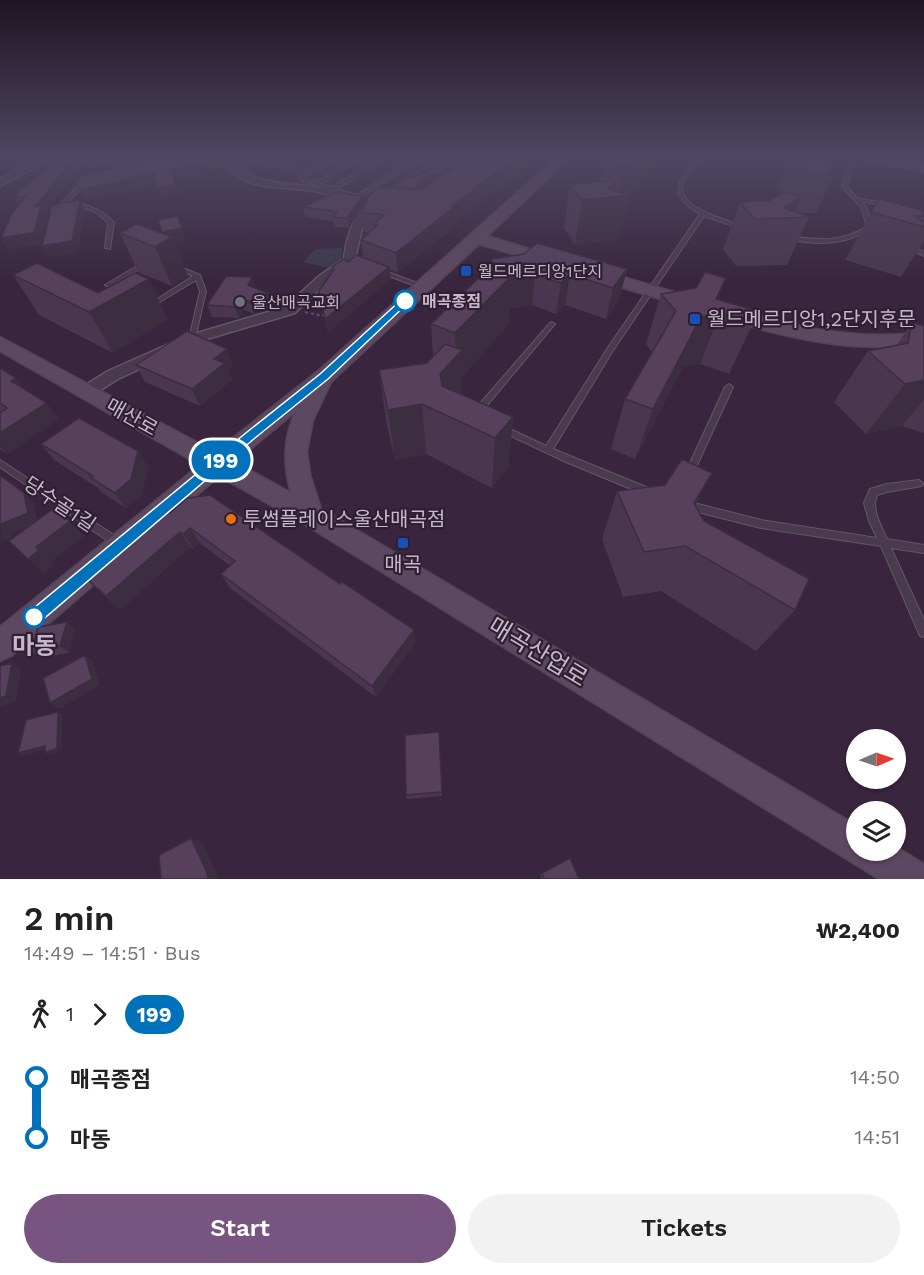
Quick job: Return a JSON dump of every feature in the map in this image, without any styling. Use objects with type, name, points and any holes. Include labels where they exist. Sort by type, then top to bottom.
[{"type":"street","points":[[360,198],[378,202]]},
{"type":"street","points":[[86,392],[113,375],[192,339],[290,310],[323,279],[355,262],[351,242],[358,223],[383,198]]},
{"type":"street","points":[[0,646],[217,463],[324,377],[520,198]]},
{"type":"street","points":[[476,238],[759,324],[813,336],[879,341],[924,338]]},
{"type":"street","name":"매산로","points":[[0,343],[217,463]]},
{"type":"street","points":[[310,515],[296,462],[295,445],[301,424],[324,377]]},
{"type":"street","name":"매곡산업로","points":[[217,463],[310,515],[846,838]]},
{"type":"street","points":[[884,861],[914,879]]},
{"type":"lane","points":[[53,215],[69,198]]},
{"type":"lane","points":[[684,198],[703,214],[746,228]]},
{"type":"lane","points":[[855,199],[886,204]]},
{"type":"lane","points":[[855,199],[863,207],[870,227],[879,231]]},
{"type":"lane","points":[[65,203],[86,206],[103,212],[111,223],[108,248]]},
{"type":"lane","points":[[548,450],[650,290],[703,214]]},
{"type":"lane","points":[[776,235],[829,242],[860,235],[870,227]]},
{"type":"lane","points":[[897,241],[924,254]]},
{"type":"lane","points":[[129,295],[108,285],[154,258]]},
{"type":"lane","points":[[165,263],[198,276]]},
{"type":"lane","points":[[370,268],[421,286]]},
{"type":"lane","points":[[140,300],[151,305],[198,276]]},
{"type":"lane","points":[[192,339],[203,291],[198,276]]},
{"type":"lane","points":[[483,419],[480,409],[552,324]]},
{"type":"lane","points":[[686,481],[729,387]]},
{"type":"lane","points":[[493,424],[548,450],[654,494]]},
{"type":"lane","name":"당수골1길","points":[[0,463],[120,544]]},
{"type":"lane","points":[[920,484],[873,492],[869,503],[874,521],[924,632]]},
{"type":"lane","points":[[676,502],[761,524],[886,545],[924,549]]},
{"type":"path","points":[[290,310],[322,316],[330,314]]},
{"type":"shaded area","points":[[342,248],[341,259],[328,268],[303,262],[315,249]]},
{"type":"building","points":[[24,198],[42,198],[36,206],[41,205],[34,233],[1,238],[12,213]]},
{"type":"building","points":[[323,198],[362,198],[347,218],[333,217],[337,212],[303,207]]},
{"type":"building","points":[[368,198],[462,198],[396,253],[361,240],[384,215],[362,212]]},
{"type":"building","points":[[774,198],[799,198],[784,208],[809,217],[754,219],[740,202],[769,201]]},
{"type":"building","points":[[879,199],[924,211],[924,216],[915,216],[924,223],[924,227],[871,212]]},
{"type":"building","points":[[80,200],[72,241],[42,246],[52,205]]},
{"type":"building","points":[[178,216],[182,228],[162,232],[158,220]]},
{"type":"building","points":[[137,224],[172,237],[155,247],[120,233]]},
{"type":"building","points":[[537,243],[627,269],[613,288],[570,274],[561,283],[535,275],[512,278],[512,275],[497,270],[491,259],[524,254]]},
{"type":"building","points":[[356,255],[389,267],[325,319],[319,291],[334,269],[332,267],[344,259],[348,262]]},
{"type":"building","points":[[37,263],[98,293],[135,273],[149,279],[89,312],[13,275]]},
{"type":"building","points":[[490,267],[512,275],[455,333],[431,324]]},
{"type":"building","points":[[705,272],[726,278],[716,299],[758,311],[753,323],[720,313],[701,317],[653,409],[625,399],[676,311],[661,294],[696,288]]},
{"type":"building","points":[[226,276],[252,277],[248,285],[268,293],[251,302],[240,298],[235,307],[207,305]]},
{"type":"building","points":[[912,322],[924,326],[924,380],[905,384],[868,351],[908,343]]},
{"type":"building","points":[[187,331],[227,349],[214,359],[225,363],[192,389],[136,365]]},
{"type":"building","points":[[445,344],[462,350],[440,374],[442,386],[513,417],[495,438],[422,404],[388,410],[379,370],[427,363]]},
{"type":"building","points":[[0,368],[16,378],[11,381],[47,403],[0,433],[0,413],[7,408],[0,403]]},
{"type":"building","points":[[79,418],[138,451],[131,479],[115,493],[91,478],[93,476],[41,444]]},
{"type":"building","points":[[682,459],[712,473],[694,503],[704,521],[809,579],[795,610],[685,546],[644,552],[617,491],[665,485]]},
{"type":"building","points":[[0,475],[24,493],[28,513],[1,524],[1,528],[0,528]]},
{"type":"building","points":[[210,495],[340,584],[342,582],[414,630],[372,686],[221,574],[235,561],[190,528],[183,534],[180,532],[106,596],[88,580],[112,560],[107,556],[165,509],[170,513],[187,498]]},
{"type":"building","points":[[54,508],[70,521],[36,547],[39,550],[28,559],[9,541]]},
{"type":"building","points":[[67,622],[60,646],[31,651],[38,627]]},
{"type":"building","points":[[85,655],[92,679],[50,703],[43,678]]},
{"type":"building","points":[[12,663],[6,696],[0,698],[0,666]]},
{"type":"building","points":[[58,712],[57,748],[45,753],[45,746],[18,753],[26,720]]},
{"type":"building","points":[[439,732],[442,792],[406,795],[405,735]]},
{"type":"building","points":[[191,838],[208,879],[161,879],[159,855]]},
{"type":"building","points":[[570,858],[579,879],[544,879],[542,873]]},
{"type":"bus line","name":"199","points":[[34,617],[251,435],[324,377],[405,301]]},
{"type":"place","name":"월드메르디앙1단지","points":[[466,271]]},
{"type":"place","name":"매곡종점","points":[[405,301]]},
{"type":"place","name":"울산매곡교회","points":[[240,302]]},
{"type":"place","name":"월드메르디앙1,2단지후문","points":[[695,319]]},
{"type":"place","name":"투썸플레이스울산매곡점","points":[[231,519]]},
{"type":"place","name":"매곡","points":[[403,543]]},
{"type":"place","name":"마동","points":[[34,617]]}]
